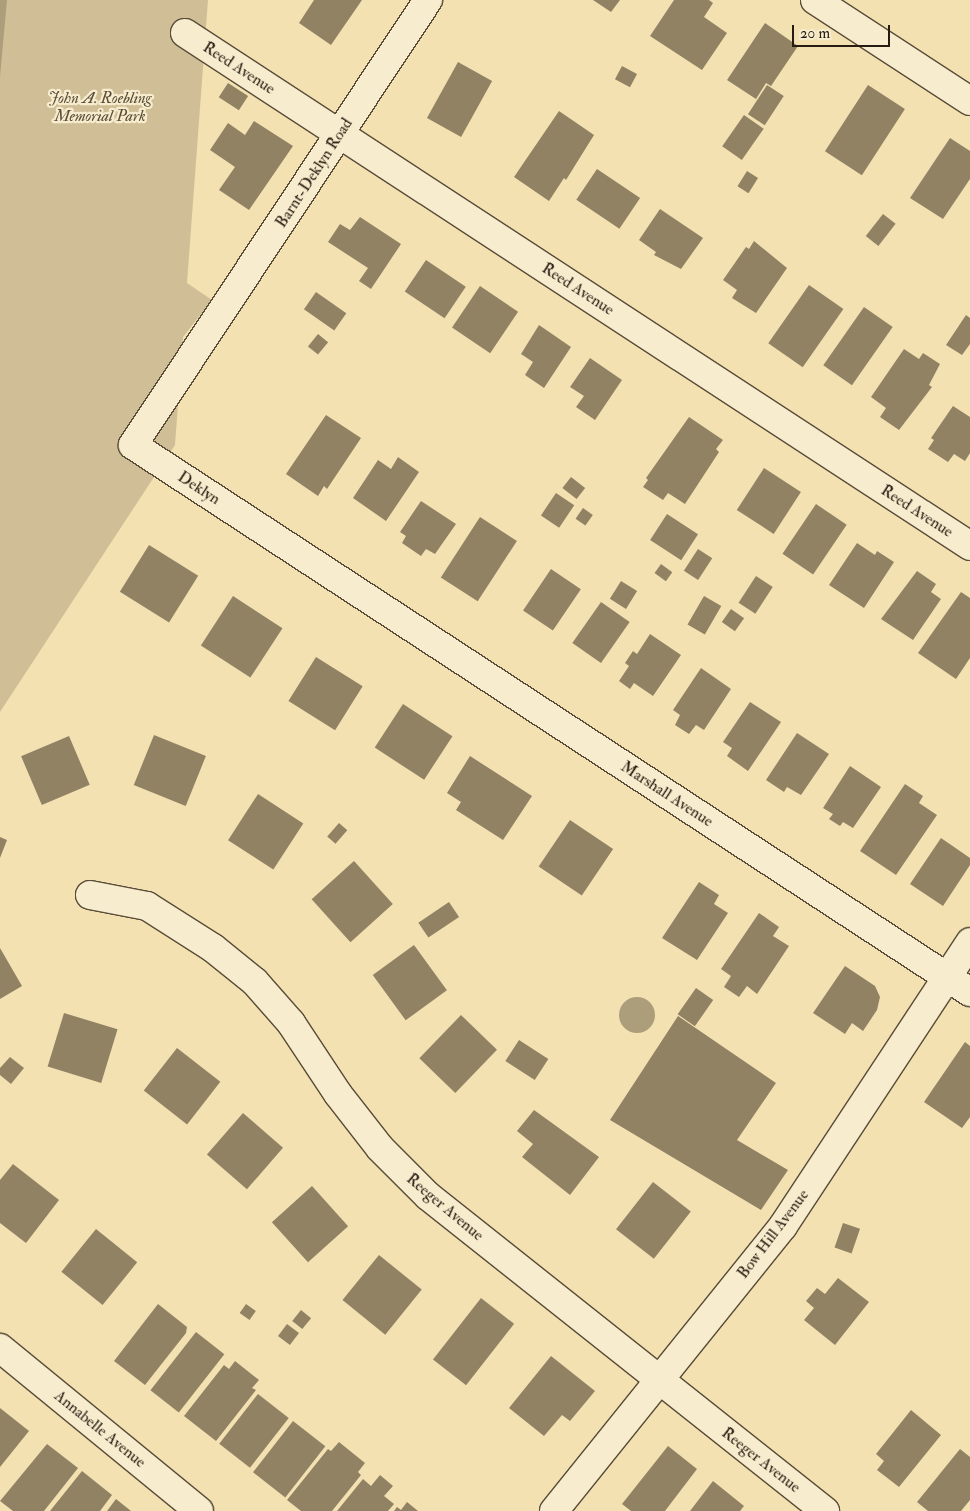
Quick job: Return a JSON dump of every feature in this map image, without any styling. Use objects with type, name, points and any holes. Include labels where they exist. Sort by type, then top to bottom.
[{"type":"street","name":"Barnt-Deklyn Road","points":[[200,345],[428,0]]},
{"type":"street","points":[[815,0],[970,100]]},
{"type":"street","name":"Reed Avenue","points":[[185,33],[970,546]]},
{"type":"street","name":"Deklyn","points":[[200,345],[133,445],[365,597]]},
{"type":"street","name":"Marshall Avenue","points":[[365,597],[970,992]]},
{"type":"street","name":"Reeger Avenue","points":[[90,895],[148,906],[213,948],[255,982],[292,1023],[338,1094],[380,1148],[421,1189],[825,1511]]},
{"type":"street","name":"Bow Hill Avenue","points":[[554,1511],[782,1226],[970,942]]},
{"type":"street","name":"Annabelle Avenue","points":[[0,1348],[199,1511]]},
{"type":"green space","name":"John A. Roebling Memorial Park","points":[[0,0],[208,0],[187,283],[212,300],[183,337],[175,445],[0,712]]},
{"type":"shaded area","points":[[0,0],[7,0],[0,77]]},
{"type":"shaded area","points":[[637,997],[649,1003],[655,1015],[649,1027],[637,1033],[625,1027],[619,1015],[625,1003]]},
{"type":"building","points":[[314,0],[362,0],[331,45],[299,23]]},
{"type":"building","points":[[593,0],[620,0],[611,12]]},
{"type":"building","points":[[674,0],[709,0],[713,3],[704,17],[727,33],[702,70],[650,36]]},
{"type":"building","points":[[765,23],[798,46],[771,86],[766,83],[756,99],[727,80]]},
{"type":"building","points":[[458,62],[492,81],[461,137],[427,118]]},
{"type":"building","points":[[622,66],[637,74],[630,87],[615,79]]},
{"type":"building","points":[[228,83],[248,96],[239,110],[219,97]]},
{"type":"building","points":[[767,85],[784,96],[765,125],[748,114]]},
{"type":"building","points":[[868,85],[905,109],[862,175],[825,151]]},
{"type":"building","points":[[559,111],[594,135],[566,180],[564,178],[549,201],[514,177]]},
{"type":"building","points":[[744,115],[764,129],[742,160],[722,146]]},
{"type":"building","points":[[254,121],[293,146],[249,210],[219,190],[235,167],[210,150],[228,123],[245,135]]},
{"type":"building","points":[[950,138],[970,151],[970,179],[943,219],[910,198]]},
{"type":"building","points":[[597,169],[640,198],[619,229],[576,200]]},
{"type":"building","points":[[747,171],[758,178],[748,193],[737,186]]},
{"type":"building","points":[[660,209],[703,238],[681,269],[654,255],[656,252],[639,240]]},
{"type":"building","points":[[883,214],[896,224],[878,246],[866,236]]},
{"type":"building","points":[[360,217],[401,244],[371,289],[359,281],[368,268],[328,242],[340,224],[350,230]]},
{"type":"building","points":[[754,241],[787,268],[756,313],[732,298],[737,290],[723,280],[746,247],[749,249]]},
{"type":"building","points":[[426,260],[466,287],[445,318],[405,292]]},
{"type":"building","points":[[809,285],[843,309],[803,367],[768,343]]},
{"type":"building","points":[[480,286],[518,312],[490,353],[452,327]]},
{"type":"building","points":[[316,292],[346,313],[334,330],[304,309]]},
{"type":"building","points":[[864,307],[893,327],[852,385],[823,365]]},
{"type":"building","points":[[966,315],[970,318],[970,344],[962,355],[946,345]]},
{"type":"building","points":[[539,325],[571,347],[544,388],[525,375],[533,362],[521,354]]},
{"type":"building","points":[[318,334],[328,342],[318,355],[308,346]]},
{"type":"building","points":[[904,349],[919,359],[923,353],[940,364],[929,385],[932,387],[899,430],[880,417],[886,408],[871,397]]},
{"type":"building","points":[[590,358],[622,380],[595,420],[576,407],[584,396],[570,387]]},
{"type":"building","points":[[953,406],[970,417],[970,453],[965,461],[954,454],[948,462],[928,449],[934,440],[931,438]]},
{"type":"building","points":[[326,415],[361,438],[327,489],[324,486],[318,496],[286,474]]},
{"type":"building","points":[[689,417],[723,440],[716,449],[719,452],[685,504],[668,493],[663,500],[643,487],[648,480],[646,478]]},
{"type":"building","points":[[398,457],[419,472],[386,521],[353,498],[378,460],[391,469]]},
{"type":"building","points":[[764,468],[801,492],[774,534],[737,510]]},
{"type":"building","points":[[571,477],[585,488],[577,499],[562,488]]},
{"type":"building","points":[[556,493],[574,505],[559,528],[541,515]]},
{"type":"building","points":[[421,501],[456,524],[435,554],[426,549],[421,556],[402,543],[406,536],[400,532]]},
{"type":"building","points":[[816,504],[847,525],[813,574],[782,554]]},
{"type":"building","points":[[583,508],[593,515],[585,526],[576,519]]},
{"type":"building","points":[[667,514],[698,534],[681,560],[650,540]]},
{"type":"building","points":[[480,517],[517,541],[478,601],[441,577]]},
{"type":"building","points":[[857,543],[875,555],[877,551],[894,562],[864,608],[829,585]]},
{"type":"building","points":[[149,545],[198,576],[169,622],[120,592]]},
{"type":"building","points":[[698,549],[712,558],[698,580],[684,571]]},
{"type":"building","points":[[661,564],[672,572],[666,581],[655,573]]},
{"type":"building","points":[[551,569],[581,589],[553,631],[523,610]]},
{"type":"building","points":[[917,571],[936,584],[931,592],[941,599],[913,640],[881,619]]},
{"type":"building","points":[[756,576],[773,587],[755,614],[739,603]]},
{"type":"building","points":[[621,581],[637,591],[626,609],[610,599]]},
{"type":"building","points":[[961,592],[970,598],[970,658],[956,679],[918,653]]},
{"type":"building","points":[[233,596],[282,628],[250,678],[201,645]]},
{"type":"building","points":[[704,596],[721,606],[705,635],[688,625]]},
{"type":"building","points":[[601,602],[630,622],[601,663],[572,643]]},
{"type":"building","points":[[731,609],[744,618],[735,631],[722,622]]},
{"type":"building","points":[[650,634],[681,655],[653,696],[634,683],[630,689],[619,681],[629,666],[625,663],[633,651],[637,654]]},
{"type":"building","points":[[316,657],[363,686],[335,730],[288,701]]},
{"type":"building","points":[[701,668],[731,689],[704,730],[696,725],[689,734],[675,725],[680,715],[673,710]]},
{"type":"building","points":[[750,702],[781,722],[748,771],[727,756],[732,748],[723,742]]},
{"type":"building","points":[[403,704],[452,736],[424,780],[375,748]]},
{"type":"building","points":[[797,733],[829,754],[801,795],[787,787],[784,792],[766,780]]},
{"type":"building","points":[[154,735],[206,756],[186,806],[134,785]]},
{"type":"building","points":[[69,736],[90,785],[42,805],[21,756]]},
{"type":"building","points":[[470,756],[532,796],[503,840],[456,810],[461,802],[447,793]]},
{"type":"building","points":[[850,766],[881,787],[853,828],[843,822],[840,826],[829,819],[833,814],[823,808]]},
{"type":"building","points":[[905,784],[923,796],[919,803],[937,815],[896,875],[860,851]]},
{"type":"building","points":[[258,794],[303,823],[273,870],[228,840]]},
{"type":"building","points":[[570,820],[613,849],[582,896],[539,866]]},
{"type":"building","points":[[339,823],[347,830],[335,844],[327,837]]},
{"type":"building","points":[[0,837],[7,840],[0,858]]},
{"type":"building","points":[[941,838],[970,858],[970,865],[943,906],[910,884]]},
{"type":"building","points":[[354,861],[393,904],[350,942],[312,899]]},
{"type":"building","points":[[699,882],[719,895],[714,904],[728,913],[697,960],[662,938]]},
{"type":"building","points":[[449,902],[459,917],[428,938],[418,923]]},
{"type":"building","points":[[759,913],[779,927],[773,936],[789,946],[757,994],[747,986],[739,997],[724,987],[731,976],[721,969]]},
{"type":"building","points":[[414,945],[447,990],[406,1020],[373,975]]},
{"type":"building","points":[[0,948],[22,986],[0,999]]},
{"type":"building","points":[[845,966],[875,986],[880,997],[877,1010],[863,1031],[852,1023],[845,1034],[813,1013]]},
{"type":"building","points":[[696,988],[713,1000],[695,1026],[678,1014]]},
{"type":"building","points":[[64,1013],[118,1029],[101,1083],[48,1067]]},
{"type":"building","points":[[461,1015],[497,1050],[455,1093],[419,1058]]},
{"type":"building","points":[[678,1016],[776,1083],[737,1140],[788,1170],[761,1210],[610,1120]]},
{"type":"building","points":[[519,1040],[548,1059],[535,1080],[505,1061]]},
{"type":"building","points":[[965,1042],[970,1046],[970,1117],[962,1128],[924,1102]]},
{"type":"building","points":[[177,1048],[220,1082],[187,1124],[144,1091]]},
{"type":"building","points":[[10,1057],[24,1068],[11,1084],[0,1075],[0,1068]]},
{"type":"building","points":[[534,1110],[599,1157],[570,1195],[522,1157],[533,1144],[517,1131]]},
{"type":"building","points":[[243,1113],[283,1148],[247,1189],[207,1155]]},
{"type":"building","points":[[13,1164],[59,1200],[26,1243],[0,1223],[0,1180]]},
{"type":"building","points":[[653,1182],[691,1212],[654,1259],[616,1229]]},
{"type":"building","points":[[312,1186],[348,1226],[308,1262],[272,1222]]},
{"type":"building","points":[[843,1223],[860,1229],[852,1253],[835,1248]]},
{"type":"building","points":[[96,1229],[137,1262],[103,1305],[61,1272]]},
{"type":"building","points":[[379,1255],[422,1290],[385,1335],[342,1300]]},
{"type":"building","points":[[838,1278],[869,1302],[835,1345],[804,1320],[814,1308],[806,1301],[817,1288],[825,1294]]},
{"type":"building","points":[[481,1298],[514,1324],[466,1385],[433,1359]]},
{"type":"building","points":[[158,1304],[187,1327],[186,1333],[145,1385],[114,1361]]},
{"type":"building","points":[[246,1304],[256,1311],[250,1320],[240,1313]]},
{"type":"building","points":[[301,1310],[311,1318],[302,1329],[292,1321]]},
{"type":"building","points":[[287,1324],[299,1333],[290,1345],[278,1336]]},
{"type":"building","points":[[196,1332],[224,1354],[179,1412],[150,1390]]},
{"type":"building","points":[[551,1356],[595,1391],[570,1421],[562,1415],[544,1436],[509,1408]]},
{"type":"building","points":[[235,1361],[259,1380],[252,1388],[256,1390],[216,1441],[184,1416],[224,1365],[229,1369]]},
{"type":"building","points":[[258,1394],[289,1418],[250,1468],[219,1444]]},
{"type":"building","points":[[0,1408],[29,1431],[0,1467]]},
{"type":"building","points":[[911,1410],[941,1435],[899,1487],[877,1470],[884,1461],[876,1454]]},
{"type":"building","points":[[293,1421],[325,1446],[285,1497],[253,1472]]},
{"type":"building","points":[[339,1442],[365,1463],[358,1472],[361,1475],[332,1511],[301,1511],[287,1500],[328,1449],[331,1451]]},
{"type":"building","points":[[47,1444],[78,1468],[44,1511],[13,1511],[0,1501]]},
{"type":"building","points":[[668,1446],[697,1469],[665,1511],[631,1511],[622,1504]]},
{"type":"building","points":[[960,1449],[970,1457],[970,1500],[961,1511],[928,1511],[917,1502]]},
{"type":"building","points":[[82,1471],[112,1495],[100,1511],[50,1511]]},
{"type":"building","points":[[380,1475],[393,1486],[384,1496],[394,1504],[388,1511],[337,1511],[363,1479],[371,1486]]},
{"type":"building","points":[[713,1481],[744,1506],[740,1511],[690,1511]]},
{"type":"building","points":[[116,1499],[131,1511],[107,1511]]},
{"type":"building","points":[[407,1502],[418,1511],[394,1511],[397,1507],[401,1510]]}]
